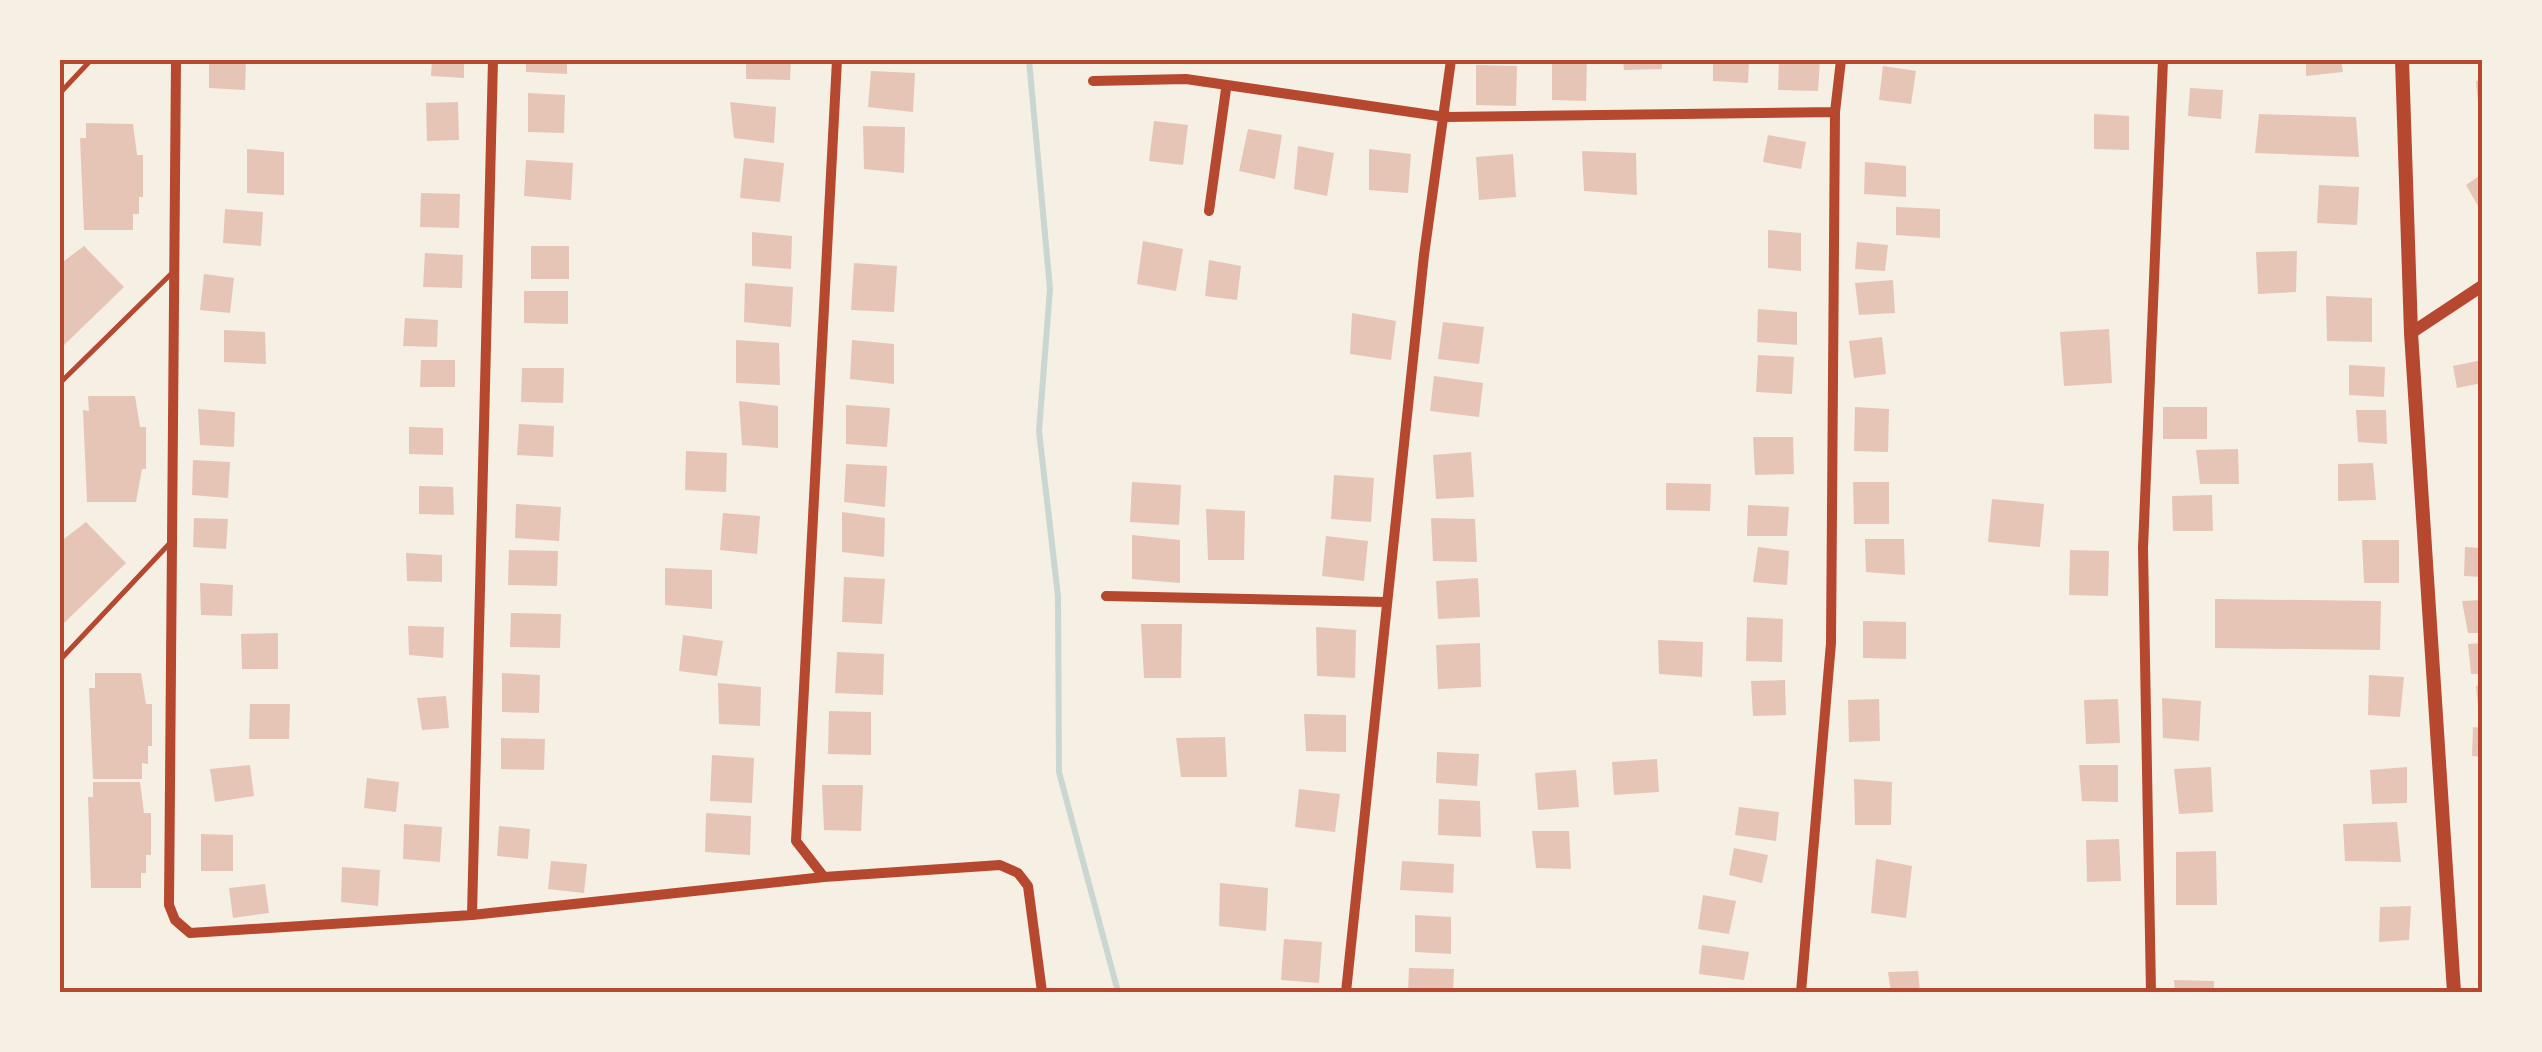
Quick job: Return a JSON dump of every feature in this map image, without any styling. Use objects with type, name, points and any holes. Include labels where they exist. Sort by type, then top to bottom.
[{"type":"main road","points":[[2402,60],[2411,333],[2454,992]]},
{"type":"street","points":[[176,60],[170,543],[170,905],[175,920],[190,933],[472,916],[824,877],[1000,865],[1018,873],[1028,886],[1042,992]]},
{"type":"street","points":[[472,916],[493,60]]},
{"type":"street","points":[[824,877],[796,841],[794,816],[837,60]]},
{"type":"street","points":[[1346,992],[1424,255],[1451,60]]},
{"type":"street","points":[[1801,992],[1830,643],[1835,112],[1842,60]]},
{"type":"street","points":[[2151,992],[2143,548],[2162,60]]},
{"type":"street","points":[[1093,82],[1186,80],[1226,89],[1445,117],[1835,112]]},
{"type":"street","points":[[1208,210],[1226,89]]},
{"type":"street","points":[[2411,333],[2482,286]]},
{"type":"street","points":[[1106,596],[1385,602]]},
{"type":"lane","points":[[60,93],[92,60]]},
{"type":"lane","points":[[60,383],[176,270]]},
{"type":"lane","points":[[60,660],[170,543]]},
{"type":"building","points":[[209,60],[246,60],[245,90],[209,88]]},
{"type":"building","points":[[432,60],[464,60],[464,78],[431,76]]},
{"type":"building","points":[[526,60],[567,60],[567,74],[526,72]]},
{"type":"building","points":[[746,60],[791,60],[790,80],[746,79]]},
{"type":"building","points":[[1552,60],[1587,60],[1586,101],[1552,100]]},
{"type":"building","points":[[1623,60],[1662,60],[1662,69],[1624,70]]},
{"type":"building","points":[[1713,60],[1749,60],[1748,83],[1713,81]]},
{"type":"building","points":[[1779,60],[1820,60],[1818,91],[1778,90]]},
{"type":"building","points":[[2306,60],[2341,60],[2343,72],[2306,76]]},
{"type":"building","points":[[1476,65],[1517,66],[1516,106],[1476,105]]},
{"type":"building","points":[[1883,66],[1916,71],[1911,104],[1879,100]]},
{"type":"building","points":[[871,71],[915,73],[913,112],[868,107]]},
{"type":"building","points":[[2482,80],[2482,102],[2478,102],[2476,81]]},
{"type":"building","points":[[2190,88],[2223,90],[2221,119],[2188,116]]},
{"type":"building","points":[[528,93],[565,95],[564,133],[528,132]]},
{"type":"building","points":[[458,102],[459,140],[427,141],[426,103]]},
{"type":"building","points":[[730,102],[776,107],[774,143],[734,138]]},
{"type":"building","points":[[2094,114],[2129,116],[2129,150],[2094,149]]},
{"type":"building","points":[[2259,114],[2356,117],[2359,157],[2255,153]]},
{"type":"building","points":[[1154,121],[1188,125],[1183,165],[1149,161]]},
{"type":"building","points":[[86,123],[133,124],[137,155],[143,155],[143,197],[139,197],[139,214],[133,214],[133,230],[84,230],[80,138],[86,138]]},
{"type":"building","points":[[863,126],[905,127],[904,173],[864,169]]},
{"type":"building","points":[[1248,129],[1282,135],[1275,179],[1239,171]]},
{"type":"building","points":[[1768,135],[1806,142],[1801,169],[1763,162]]},
{"type":"building","points":[[1298,146],[1334,153],[1327,196],[1294,189]]},
{"type":"building","points":[[247,149],[284,152],[284,195],[247,193]]},
{"type":"building","points":[[1369,149],[1411,154],[1408,193],[1369,190]]},
{"type":"building","points":[[1582,151],[1636,153],[1637,195],[1584,191]]},
{"type":"building","points":[[1513,154],[1516,197],[1479,200],[1476,157]]},
{"type":"building","points":[[744,158],[784,163],[780,202],[740,198]]},
{"type":"building","points":[[526,160],[573,163],[571,200],[524,196]]},
{"type":"building","points":[[1865,162],[1906,166],[1906,197],[1864,194]]},
{"type":"building","points":[[2482,174],[2482,213],[2466,185]]},
{"type":"building","points":[[2319,185],[2359,187],[2357,225],[2317,223]]},
{"type":"building","points":[[421,193],[460,194],[459,228],[420,227]]},
{"type":"building","points":[[1896,207],[1940,209],[1940,238],[1896,235]]},
{"type":"building","points":[[225,209],[263,212],[261,246],[223,243]]},
{"type":"building","points":[[1768,230],[1801,233],[1801,271],[1768,268]]},
{"type":"building","points":[[752,232],[792,236],[791,269],[752,266]]},
{"type":"building","points":[[1143,241],[1183,249],[1176,291],[1137,284]]},
{"type":"building","points":[[1857,242],[1888,245],[1885,271],[1855,269]]},
{"type":"building","points":[[84,246],[124,287],[60,349],[60,264]]},
{"type":"building","points":[[531,246],[569,246],[569,279],[531,279]]},
{"type":"building","points":[[2297,251],[2296,292],[2258,294],[2256,252]]},
{"type":"building","points":[[425,253],[463,255],[462,288],[423,287]]},
{"type":"building","points":[[1209,260],[1241,266],[1237,300],[1205,296]]},
{"type":"building","points":[[854,263],[897,266],[894,312],[851,310]]},
{"type":"building","points":[[204,274],[234,278],[230,313],[200,310]]},
{"type":"building","points":[[1893,280],[1895,313],[1859,315],[1855,283]]},
{"type":"building","points":[[745,283],[793,287],[791,327],[744,322]]},
{"type":"building","points":[[524,291],[568,291],[568,324],[524,323]]},
{"type":"building","points":[[2326,296],[2372,298],[2372,342],[2327,341]]},
{"type":"building","points":[[1758,309],[1797,312],[1797,345],[1757,342]]},
{"type":"building","points":[[1352,313],[1396,321],[1391,360],[1350,354]]},
{"type":"building","points":[[405,318],[438,320],[437,347],[403,346]]},
{"type":"building","points":[[1443,322],[1484,327],[1479,364],[1438,359]]},
{"type":"building","points":[[2109,329],[2112,383],[2064,386],[2060,332]]},
{"type":"building","points":[[224,330],[265,332],[266,364],[224,362]]},
{"type":"building","points":[[1882,337],[1886,374],[1854,378],[1849,341]]},
{"type":"building","points":[[736,340],[779,343],[780,385],[736,383]]},
{"type":"building","points":[[852,340],[894,344],[894,384],[850,379]]},
{"type":"building","points":[[1758,355],[1794,357],[1792,394],[1756,392]]},
{"type":"building","points":[[421,360],[455,360],[455,387],[420,387]]},
{"type":"building","points":[[2482,360],[2482,383],[2457,388],[2453,366]]},
{"type":"building","points":[[2349,365],[2385,367],[2384,397],[2349,395]]},
{"type":"building","points":[[522,368],[564,368],[563,403],[521,402]]},
{"type":"building","points":[[1434,376],[1483,383],[1479,417],[1430,411]]},
{"type":"building","points":[[88,396],[135,396],[140,427],[146,427],[146,469],[142,469],[136,502],[87,502],[83,410],[89,411]]},
{"type":"building","points":[[739,401],[778,406],[778,448],[742,445]]},
{"type":"building","points":[[846,405],[890,408],[887,447],[846,444]]},
{"type":"building","points":[[1855,407],[1889,409],[1888,452],[1854,451]]},
{"type":"building","points":[[2163,407],[2207,407],[2207,439],[2163,439]]},
{"type":"building","points":[[198,409],[235,412],[234,447],[200,445]]},
{"type":"building","points":[[2356,410],[2386,410],[2387,444],[2358,442]]},
{"type":"building","points":[[519,424],[554,426],[553,457],[517,455]]},
{"type":"building","points":[[409,427],[443,428],[443,455],[409,454]]},
{"type":"building","points":[[1753,437],[1793,437],[1794,474],[1755,475]]},
{"type":"building","points":[[2238,449],[2239,484],[2200,484],[2196,450]]},
{"type":"building","points":[[686,451],[727,453],[726,492],[685,490]]},
{"type":"building","points":[[1471,452],[1474,497],[1436,499],[1433,455]]},
{"type":"building","points":[[193,460],[230,462],[228,498],[192,495]]},
{"type":"building","points":[[2373,463],[2376,500],[2338,501],[2338,464]]},
{"type":"building","points":[[846,464],[887,466],[885,507],[844,502]]},
{"type":"building","points":[[1334,475],[1374,478],[1371,522],[1331,519]]},
{"type":"building","points":[[1132,482],[1181,485],[1179,525],[1130,522]]},
{"type":"building","points":[[1853,482],[1889,482],[1889,524],[1854,524]]},
{"type":"building","points":[[1666,483],[1711,484],[1710,511],[1666,510]]},
{"type":"building","points":[[419,486],[453,487],[454,515],[419,514]]},
{"type":"building","points":[[2212,495],[2213,531],[2173,531],[2172,496]]},
{"type":"building","points":[[1992,499],[2044,504],[2040,547],[1988,542]]},
{"type":"building","points":[[516,504],[561,507],[559,541],[515,538]]},
{"type":"building","points":[[1748,505],[1789,507],[1787,536],[1747,536]]},
{"type":"building","points":[[1206,509],[1245,511],[1244,560],[1208,560]]},
{"type":"building","points":[[842,512],[885,518],[884,557],[842,552]]},
{"type":"building","points":[[723,513],[760,516],[757,554],[720,550]]},
{"type":"building","points":[[194,518],[228,519],[226,549],[193,547]]},
{"type":"building","points":[[1431,518],[1475,519],[1477,562],[1433,561]]},
{"type":"building","points":[[86,522],[126,563],[60,627],[60,542]]},
{"type":"building","points":[[1132,535],[1180,540],[1180,583],[1132,579]]},
{"type":"building","points":[[1326,536],[1368,541],[1364,581],[1322,576]]},
{"type":"building","points":[[1865,539],[1904,539],[1905,575],[1866,572]]},
{"type":"building","points":[[2362,540],[2399,540],[2399,583],[2364,583]]},
{"type":"building","points":[[1758,547],[1789,551],[1787,585],[1753,582]]},
{"type":"building","points":[[2465,547],[2482,548],[2482,577],[2464,576]]},
{"type":"building","points":[[509,550],[558,551],[557,586],[508,585]]},
{"type":"building","points":[[2070,550],[2109,551],[2108,596],[2069,595]]},
{"type":"building","points":[[406,553],[442,555],[442,582],[407,581]]},
{"type":"building","points":[[665,568],[712,570],[712,609],[665,605]]},
{"type":"building","points":[[844,577],[885,579],[882,624],[842,622]]},
{"type":"building","points":[[1478,578],[1480,617],[1438,619],[1436,581]]},
{"type":"building","points":[[200,583],[233,585],[232,616],[201,615]]},
{"type":"building","points":[[2215,599],[2381,601],[2380,650],[2215,648]]},
{"type":"building","points":[[2482,600],[2482,633],[2468,633],[2462,601]]},
{"type":"building","points":[[511,613],[561,614],[560,648],[510,647]]},
{"type":"building","points":[[1747,617],[1783,619],[1782,662],[1746,661]]},
{"type":"building","points":[[1863,621],[1906,622],[1906,659],[1863,658]]},
{"type":"building","points":[[1141,624],[1182,624],[1181,678],[1144,678]]},
{"type":"building","points":[[408,626],[444,627],[443,658],[409,655]]},
{"type":"building","points":[[1316,627],[1356,630],[1355,678],[1317,676]]},
{"type":"building","points":[[278,633],[278,669],[242,669],[241,634]]},
{"type":"building","points":[[683,635],[723,641],[717,676],[679,671]]},
{"type":"building","points":[[1658,640],[1703,642],[1702,677],[1659,674]]},
{"type":"building","points":[[1480,643],[1481,687],[1438,689],[1436,645]]},
{"type":"building","points":[[2482,643],[2482,674],[2471,674],[2468,644]]},
{"type":"building","points":[[837,652],[884,654],[883,695],[835,693]]},
{"type":"building","points":[[95,673],[141,673],[146,704],[152,704],[152,746],[148,746],[148,764],[142,763],[142,779],[93,779],[89,688],[95,688]]},
{"type":"building","points":[[502,673],[540,675],[539,713],[502,712]]},
{"type":"building","points":[[2369,675],[2404,677],[2400,717],[2368,715]]},
{"type":"building","points":[[1785,680],[1786,715],[1753,716],[1751,681]]},
{"type":"building","points":[[718,683],[761,687],[760,726],[719,724]]},
{"type":"building","points":[[2482,685],[2482,717],[2479,717],[2476,686]]},
{"type":"building","points":[[446,696],[449,728],[422,730],[417,698]]},
{"type":"building","points":[[2162,698],[2201,701],[2199,741],[2163,738]]},
{"type":"building","points":[[1879,699],[1880,741],[1849,742],[1848,700]]},
{"type":"building","points":[[2118,699],[2120,743],[2086,744],[2084,700]]},
{"type":"building","points":[[250,704],[290,704],[289,739],[249,739]]},
{"type":"building","points":[[829,711],[871,712],[871,755],[828,754]]},
{"type":"building","points":[[1304,714],[1346,715],[1346,752],[1306,751]]},
{"type":"building","points":[[2473,727],[2482,728],[2482,757],[2472,756]]},
{"type":"building","points":[[1225,737],[1227,777],[1181,777],[1176,738]]},
{"type":"building","points":[[501,738],[545,739],[544,770],[501,769]]},
{"type":"building","points":[[1437,752],[1479,754],[1477,786],[1436,783]]},
{"type":"building","points":[[712,755],[754,758],[752,803],[710,801]]},
{"type":"building","points":[[1657,759],[1659,792],[1614,795],[1612,762]]},
{"type":"building","points":[[250,765],[254,796],[215,802],[210,769]]},
{"type":"building","points":[[2079,765],[2118,765],[2118,802],[2082,801]]},
{"type":"building","points":[[2211,767],[2213,812],[2179,814],[2174,769]]},
{"type":"building","points":[[2407,767],[2407,803],[2372,804],[2370,770]]},
{"type":"building","points":[[1576,770],[1579,807],[1538,810],[1535,773]]},
{"type":"building","points":[[367,778],[399,782],[396,812],[364,808]]},
{"type":"building","points":[[1854,779],[1892,782],[1891,825],[1855,825]]},
{"type":"building","points":[[93,782],[140,782],[144,813],[151,813],[151,855],[146,855],[141,888],[91,888],[88,797],[93,797]]},
{"type":"building","points":[[822,785],[863,785],[861,831],[824,830]]},
{"type":"building","points":[[1299,789],[1340,794],[1335,832],[1295,827]]},
{"type":"building","points":[[1439,799],[1480,801],[1481,837],[1438,835]]},
{"type":"building","points":[[1739,807],[1779,812],[1776,841],[1735,835]]},
{"type":"building","points":[[706,813],[751,816],[750,855],[705,852]]},
{"type":"building","points":[[2397,822],[2401,862],[2345,861],[2343,824]]},
{"type":"building","points":[[404,824],[442,827],[440,862],[403,859]]},
{"type":"building","points":[[499,826],[530,829],[528,859],[497,856]]},
{"type":"building","points":[[1532,831],[1569,831],[1571,869],[1536,868]]},
{"type":"building","points":[[201,834],[233,835],[233,871],[201,871]]},
{"type":"building","points":[[2119,839],[2121,881],[2087,882],[2086,840]]},
{"type":"building","points":[[1734,848],[1768,855],[1762,883],[1729,875]]},
{"type":"building","points":[[2216,851],[2217,905],[2176,905],[2176,852]]},
{"type":"building","points":[[1876,859],[1912,866],[1906,918],[1871,913]]},
{"type":"building","points":[[551,861],[587,864],[584,893],[548,889]]},
{"type":"building","points":[[1402,861],[1454,864],[1453,893],[1400,890]]},
{"type":"building","points":[[342,867],[380,870],[378,906],[341,902]]},
{"type":"building","points":[[1220,883],[1268,888],[1266,931],[1219,926]]},
{"type":"building","points":[[265,884],[269,913],[233,918],[229,888]]},
{"type":"building","points":[[1703,895],[1736,901],[1729,934],[1698,929]]},
{"type":"building","points":[[2411,906],[2409,940],[2379,942],[2380,907]]},
{"type":"building","points":[[1415,915],[1451,917],[1451,954],[1415,952]]},
{"type":"building","points":[[1284,939],[1322,942],[1319,983],[1281,980]]},
{"type":"building","points":[[1702,945],[1749,952],[1744,980],[1699,974]]},
{"type":"building","points":[[1409,968],[1454,969],[1453,992],[1408,992]]},
{"type":"building","points":[[1918,971],[1920,992],[1891,992],[1888,972]]},
{"type":"building","points":[[2174,980],[2214,981],[2214,992],[2175,992]]},
{"type":"waterway","points":[[1029,60],[1050,289],[1039,431],[1058,596],[1059,772],[1118,992]]}]
